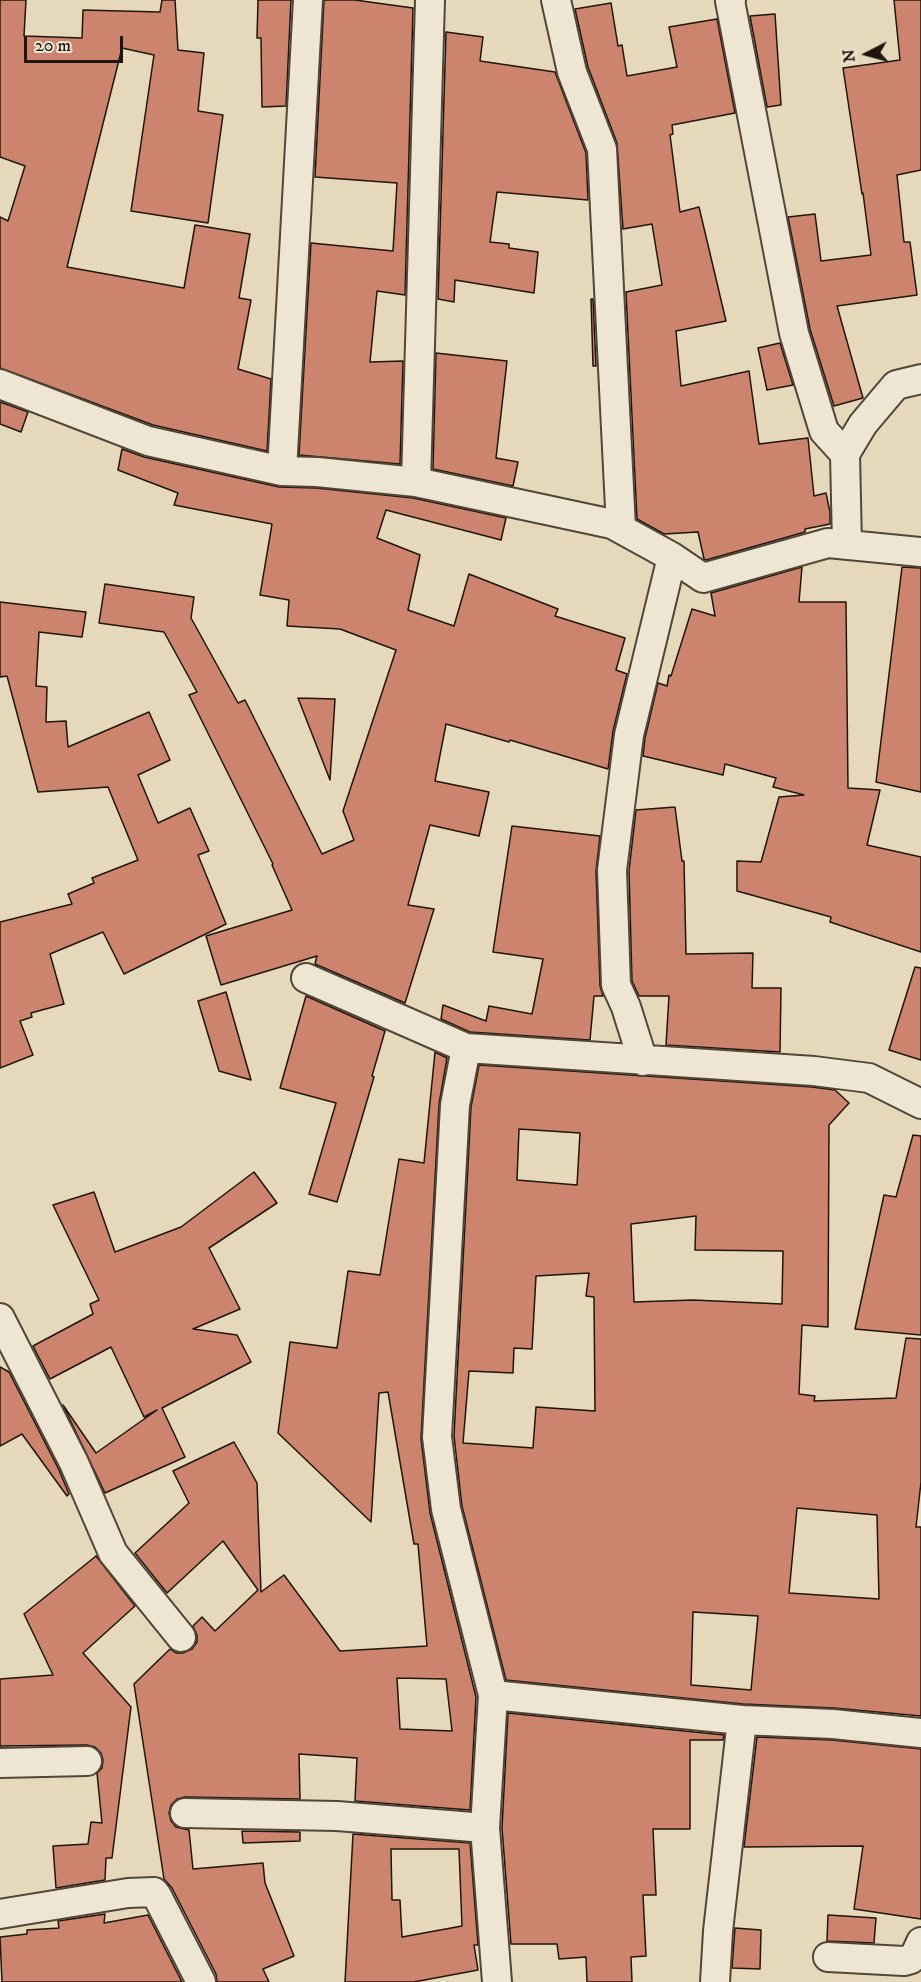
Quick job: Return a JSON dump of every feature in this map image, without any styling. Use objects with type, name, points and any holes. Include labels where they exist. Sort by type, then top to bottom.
[{"type":"street","points":[[282,471],[308,0]]},
{"type":"street","points":[[416,482],[429,0]]},
{"type":"street","points":[[556,0],[573,72],[602,149],[621,528]]},
{"type":"street","points":[[731,0],[794,333],[824,431],[845,453]]},
{"type":"street","points":[[847,545],[845,453],[863,424],[896,385],[921,379]]},
{"type":"street","points":[[0,384],[148,441],[282,471],[318,472],[416,482],[612,524],[672,557],[703,578],[828,543],[921,552]]},
{"type":"street","points":[[643,1061],[626,1007],[616,985],[612,870],[629,735],[672,557]]},
{"type":"street","points":[[306,978],[466,1048],[814,1071],[869,1078],[921,1104]]},
{"type":"street","points":[[466,1048],[456,1105],[437,1437],[446,1509],[493,1695],[486,1828],[497,1982]]},
{"type":"street","points":[[0,1318],[74,1463],[113,1553],[181,1637]]},
{"type":"street","points":[[493,1695],[742,1720],[833,1724],[921,1733]]},
{"type":"street","points":[[715,1982],[718,1931],[742,1720]]},
{"type":"street","points":[[0,1764],[87,1761]]},
{"type":"street","points":[[184,1813],[337,1816],[486,1828]]},
{"type":"street","points":[[0,1914],[128,1893],[154,1892],[201,1982]]},
{"type":"street","points":[[828,1957],[904,1961],[915,1955],[921,1942]]},
{"type":"building","points":[[0,0],[26,0],[24,36],[82,38],[83,10],[160,12],[162,0],[175,0],[178,50],[204,53],[198,111],[223,115],[208,223],[131,211],[154,55],[122,48],[67,267],[184,288],[195,225],[250,234],[239,298],[251,300],[238,369],[271,379],[267,451],[153,425],[0,368],[0,217],[8,221],[25,166],[0,157]]},
{"type":"building","points":[[258,0],[291,0],[286,106],[262,107],[261,38],[257,38]]},
{"type":"building","points":[[324,0],[355,0],[413,8],[405,295],[377,291],[370,362],[403,361],[400,464],[299,455],[311,243],[393,251],[397,183],[315,177]]},
{"type":"building","points":[[894,0],[921,0],[921,170],[897,175],[904,242],[910,242],[917,295],[837,306],[863,398],[834,406],[810,329],[788,217],[815,214],[821,261],[871,255],[843,68],[900,60]]},
{"type":"building","points":[[611,3],[618,46],[622,45],[627,76],[677,67],[669,27],[717,19],[735,113],[672,125],[673,134],[670,135],[680,212],[699,207],[726,321],[676,331],[681,386],[749,371],[759,444],[808,438],[814,496],[826,493],[830,524],[805,529],[805,532],[706,560],[698,532],[664,534],[637,519],[626,292],[662,285],[652,224],[623,229],[617,143],[588,67],[575,9]]},
{"type":"building","points":[[775,14],[781,105],[767,107],[750,16]]},
{"type":"building","points":[[446,32],[483,37],[480,61],[555,72],[586,153],[588,200],[497,192],[490,242],[509,244],[509,248],[538,252],[534,293],[455,280],[454,302],[438,299]]},
{"type":"building","points":[[591,299],[593,299],[596,366],[593,366]]},
{"type":"building","points":[[780,343],[793,385],[767,390],[758,348]]},
{"type":"building","points":[[436,353],[507,361],[496,458],[518,462],[513,486],[433,469]]},
{"type":"building","points":[[0,402],[28,412],[21,432],[0,424]]},
{"type":"building","points":[[122,449],[144,457],[279,487],[316,488],[413,498],[506,518],[501,540],[386,510],[377,538],[420,555],[408,610],[454,626],[469,574],[558,609],[555,616],[625,638],[616,670],[627,674],[613,731],[608,769],[446,724],[435,781],[489,792],[479,836],[430,825],[408,905],[434,909],[405,1003],[315,964],[317,956],[221,985],[206,936],[292,910],[273,864],[189,695],[197,692],[164,632],[99,623],[105,584],[194,597],[191,618],[238,703],[245,700],[322,854],[354,840],[343,811],[396,650],[340,629],[287,626],[289,600],[260,595],[272,524],[174,505],[178,493],[118,470]]},
{"type":"building","points":[[802,567],[799,602],[846,602],[848,788],[880,790],[867,845],[921,857],[921,952],[830,922],[831,917],[737,891],[737,861],[761,862],[779,797],[804,795],[773,787],[776,778],[725,764],[723,775],[643,756],[658,683],[667,686],[692,609],[715,616],[711,593]]},
{"type":"building","points":[[902,567],[921,568],[921,792],[876,782]]},
{"type":"building","points":[[0,602],[86,612],[82,637],[39,632],[36,686],[47,687],[46,722],[66,721],[68,747],[149,712],[170,760],[138,775],[158,823],[190,808],[209,851],[198,855],[226,924],[124,974],[103,932],[50,954],[64,1004],[31,1013],[32,1017],[20,1021],[33,1055],[0,1068],[0,922],[72,904],[68,894],[94,883],[92,878],[138,860],[108,787],[38,792],[7,676],[0,677]]},
{"type":"building","points":[[298,698],[335,699],[330,780]]},
{"type":"building","points":[[675,807],[682,861],[684,861],[686,954],[753,953],[752,988],[781,988],[780,1052],[666,1045],[669,996],[639,996],[632,981],[629,871],[636,810]]},
{"type":"building","points":[[512,826],[600,836],[596,871],[600,986],[603,996],[594,996],[590,1040],[470,1032],[441,1019],[443,1005],[486,1021],[489,1006],[532,1014],[543,959],[493,952]]},
{"type":"building","points":[[915,967],[921,968],[921,1060],[889,1050]]},
{"type":"building","points":[[226,992],[251,1080],[219,1071],[198,1001]]},
{"type":"building","points":[[306,996],[385,1031],[372,1076],[374,1077],[337,1202],[309,1194],[336,1103],[280,1088]]},
{"type":"building","points":[[435,1052],[447,1058],[439,1104],[421,1439],[430,1513],[476,1697],[470,1810],[355,1801],[357,1758],[299,1754],[300,1799],[185,1797],[177,1799],[171,1805],[169,1813],[176,1827],[189,1830],[193,1869],[263,1863],[265,1883],[294,1956],[263,1969],[269,1982],[217,1982],[216,1974],[172,1888],[164,1879],[134,1684],[170,1649],[176,1653],[183,1653],[192,1649],[197,1642],[193,1626],[202,1617],[215,1631],[258,1590],[223,1541],[167,1593],[135,1553],[189,1503],[173,1471],[234,1442],[257,1483],[261,1592],[284,1575],[340,1651],[427,1646],[418,1544],[414,1544],[388,1392],[379,1393],[371,1522],[278,1433],[290,1342],[337,1348],[348,1271],[380,1275],[399,1159],[424,1163]],"holes":[[[397,1678],[446,1679],[452,1731],[400,1729]]]},
{"type":"building","points":[[479,1065],[812,1087],[835,1090],[849,1103],[829,1125],[828,1327],[802,1325],[799,1394],[815,1396],[814,1401],[896,1398],[906,1338],[921,1339],[921,1482],[916,1527],[921,1527],[921,1716],[834,1708],[743,1704],[506,1680],[462,1506],[454,1436],[471,1107]],"holes":[[[519,1129],[580,1133],[577,1185],[517,1180]],[[696,1216],[695,1250],[783,1251],[782,1304],[693,1300],[634,1302],[631,1224]],[[589,1273],[586,1296],[594,1297],[595,1411],[536,1407],[533,1448],[463,1443],[469,1371],[513,1373],[514,1348],[532,1349],[536,1276]],[[797,1508],[877,1515],[879,1599],[789,1593]],[[693,1612],[758,1616],[751,1690],[691,1685]]]},
{"type":"building","points":[[913,1135],[921,1136],[921,1335],[855,1329],[884,1195],[896,1197]]},
{"type":"building","points":[[254,1172],[277,1203],[209,1248],[240,1309],[193,1329],[237,1335],[251,1362],[162,1408],[185,1457],[105,1493],[63,1405],[96,1453],[157,1410],[144,1417],[111,1347],[50,1379],[33,1346],[93,1314],[90,1304],[99,1300],[53,1205],[94,1192],[115,1252],[181,1227]]},
{"type":"building","points":[[0,1367],[9,1372],[59,1470],[69,1494],[67,1496],[22,1434],[0,1446]]},
{"type":"building","points":[[96,1556],[135,1606],[83,1653],[131,1707],[112,1858],[106,1858],[105,1880],[56,1888],[53,1846],[88,1844],[91,1822],[102,1823],[97,1773],[102,1768],[103,1760],[101,1753],[95,1747],[87,1745],[0,1746],[0,1679],[53,1675],[24,1614]]},
{"type":"building","points":[[508,1713],[724,1735],[723,1740],[690,1740],[690,1829],[653,1829],[656,1895],[643,1895],[646,1956],[631,1957],[632,1982],[587,1982],[586,1957],[559,1959],[557,1944],[511,1944],[502,1828]]},
{"type":"building","points":[[757,1737],[832,1740],[921,1749],[921,1919],[854,1909],[863,1846],[744,1847]]},
{"type":"building","points":[[242,1831],[300,1832],[300,1841],[243,1843]]},
{"type":"building","points":[[353,1834],[470,1843],[478,1945],[474,1945],[478,1970],[414,1982],[345,1982]],"holes":[[[391,1849],[459,1849],[462,1926],[402,1937],[400,1900],[392,1900]]]},
{"type":"building","points":[[105,1914],[104,1923],[148,1915],[182,1982],[2,1982],[0,1937],[27,1934],[27,1930],[59,1928],[58,1921]]},
{"type":"building","points":[[828,1915],[876,1918],[874,1943],[827,1941]]},
{"type":"building","points":[[735,1928],[761,1930],[760,1969],[732,1968]]}]
